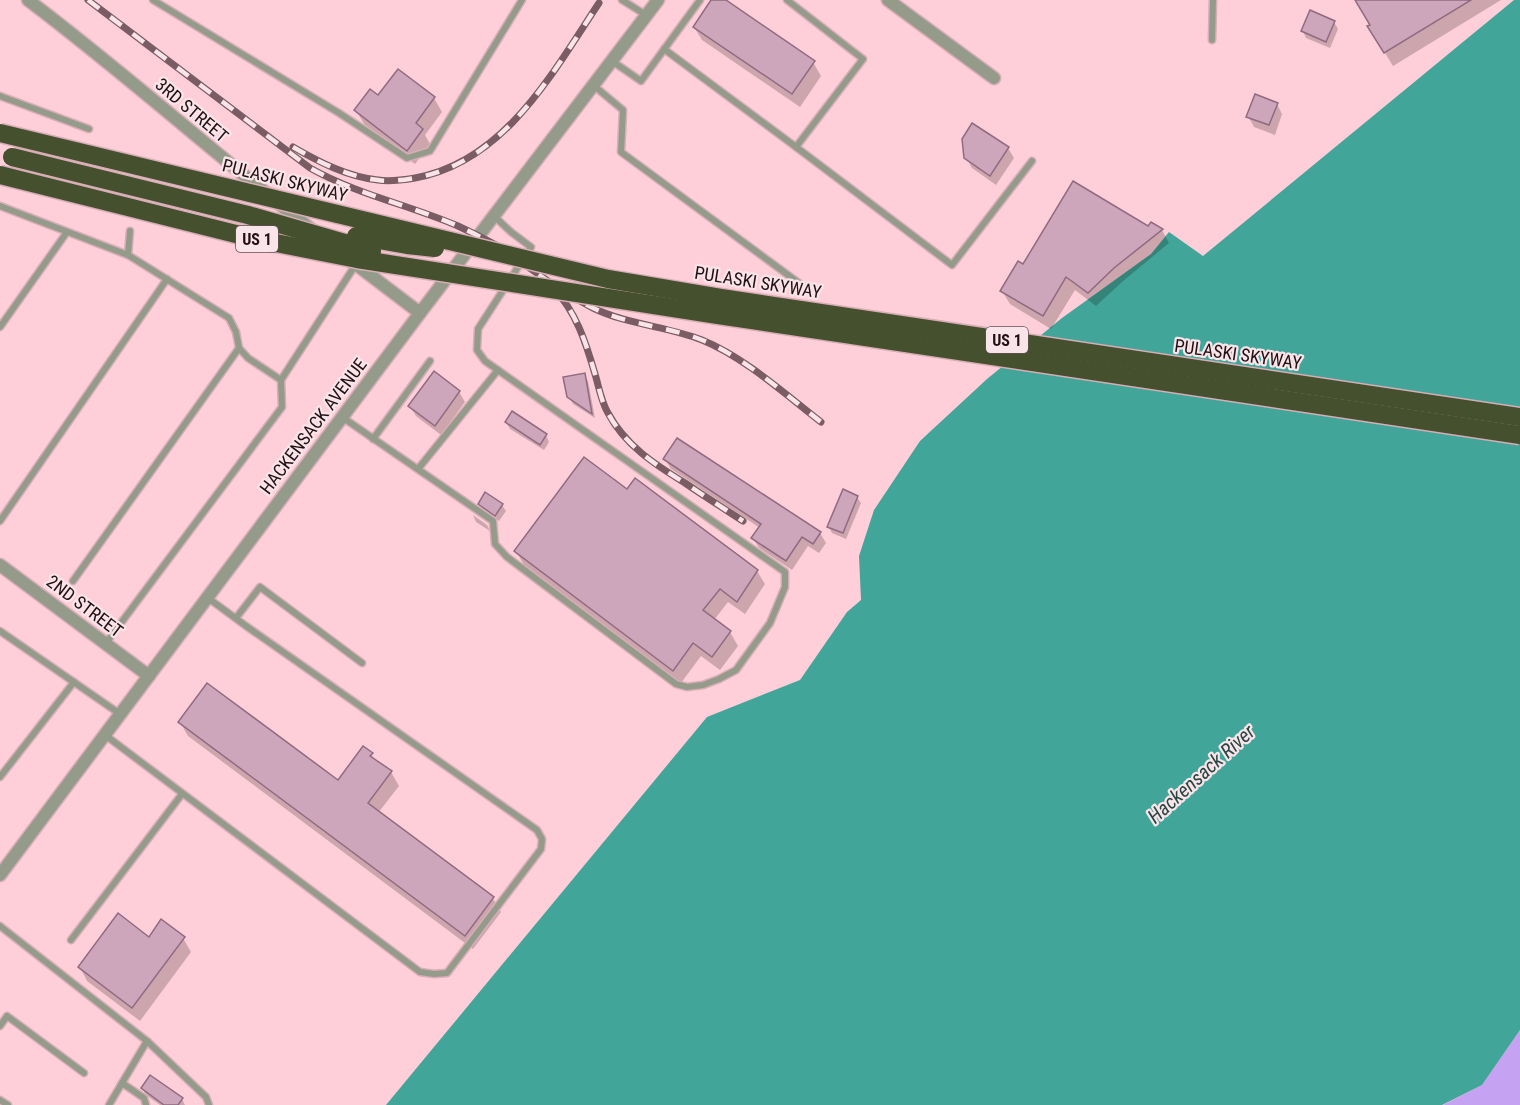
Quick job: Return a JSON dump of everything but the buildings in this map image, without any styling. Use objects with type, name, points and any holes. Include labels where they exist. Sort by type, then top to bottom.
[{"type":"highway","name":"PULASKI SKYWAY","points":[[0,133],[608,279],[1520,417]]},
{"type":"highway","points":[[12,157],[248,215],[359,248],[517,285]]},
{"type":"highway","name":"US 1","points":[[0,175],[256,239],[309,250],[517,285],[1520,435]]},
{"type":"highway","points":[[248,215],[407,245],[496,253]]},
{"type":"street","name":"3RD STREET","points":[[28,0],[71,32],[264,193],[420,313]]},
{"type":"street","name":"HACKENSACK AVENUE","points":[[0,874],[420,313],[658,0]]},
{"type":"street","points":[[888,0],[994,78]]},
{"type":"street","name":"2ND STREET","points":[[0,565],[149,676]]},
{"type":"lane","points":[[153,0],[339,112],[407,158],[430,151],[522,0]]},
{"type":"lane","points":[[622,0],[646,15]]},
{"type":"lane","points":[[612,61],[641,81],[700,0]]},
{"type":"lane","points":[[787,0],[863,59],[796,147]]},
{"type":"lane","points":[[1212,40],[1213,0]]},
{"type":"lane","points":[[664,49],[952,265],[1032,161]]},
{"type":"lane","points":[[593,85],[623,110],[621,152],[803,286]]},
{"type":"lane","points":[[0,96],[89,129]]},
{"type":"lane","points":[[0,206],[128,255],[167,279],[229,318],[236,332],[239,348],[248,358],[280,380]]},
{"type":"lane","points":[[342,417],[493,521],[495,544],[507,558],[676,684],[687,687],[702,685],[736,670],[770,622],[785,587],[784,572],[485,361],[477,350],[478,329],[531,247],[494,216]]},
{"type":"lane","points":[[128,255],[130,231]]},
{"type":"lane","points":[[0,327],[67,232]]},
{"type":"lane","points":[[105,644],[282,407],[280,380],[356,264]]},
{"type":"lane","points":[[0,521],[167,279]]},
{"type":"lane","points":[[73,581],[239,348]]},
{"type":"lane","points":[[373,439],[430,362]]},
{"type":"lane","points":[[418,469],[498,370]]},
{"type":"lane","points":[[236,618],[260,587],[362,663]]},
{"type":"lane","points":[[105,735],[420,972],[447,973],[541,849],[542,839],[537,830],[208,598]]},
{"type":"lane","points":[[0,631],[121,714]]},
{"type":"lane","points":[[0,777],[74,682]]},
{"type":"lane","points":[[71,940],[182,794]]},
{"type":"lane","points":[[0,926],[147,1041],[206,1097],[209,1105]]},
{"type":"lane","points":[[0,1026],[7,1016],[84,1073]]},
{"type":"lane","points":[[109,1105],[147,1041]]},
{"type":"lane","points":[[122,1083],[144,1098],[146,1105]]},
{"type":"lane","points":[[0,1100],[8,1105]]},
{"type":"shaded area","points":[[1520,1030],[1520,1105],[1443,1105],[1482,1085]]},
{"type":"water","name":"Hackensack River","points":[[1514,0],[1520,0],[1520,1030],[1482,1085],[1442,1105],[386,1105],[707,717],[800,680],[847,612],[861,600],[859,556],[874,510],[920,441],[987,379],[1062,318],[1151,254],[1169,232],[1203,256]]},
{"type":"railway","points":[[88,0],[310,168],[346,185],[473,233],[502,248],[560,289],[606,314],[689,335],[718,347],[764,377],[821,422]]},
{"type":"railway","points":[[293,147],[345,172],[378,180],[415,178],[447,169],[475,154],[501,134],[524,110],[564,57],[599,3]]},
{"type":"railway","points":[[553,288],[574,317],[588,351],[604,404],[623,435],[651,461],[743,521]]}]
